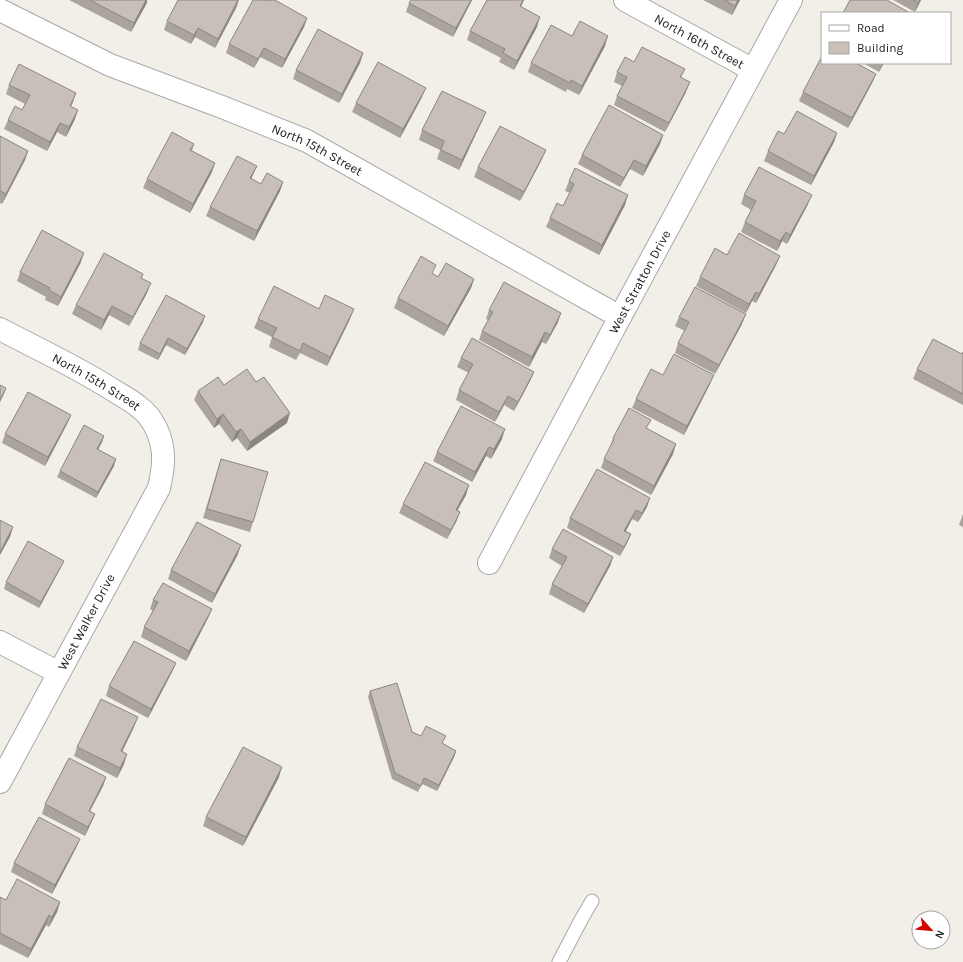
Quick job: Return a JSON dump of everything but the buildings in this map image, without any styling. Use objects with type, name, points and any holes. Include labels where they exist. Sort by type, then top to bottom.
[{"type":"street","name":"North 16th Street","points":[[625,0],[753,70]]},
{"type":"street","name":"West Stratton Drive","points":[[489,563],[620,316],[791,0]]},
{"type":"street","name":"North 15th Street","points":[[0,10],[110,65],[307,141],[620,316]]},
{"type":"street","name":"North 15th Street","points":[[0,329],[94,378],[139,406],[148,415],[156,427],[163,449],[163,460]]},
{"type":"street","name":"West Walker Drive","points":[[0,782],[159,488],[163,470],[163,460]]},
{"type":"street","points":[[0,642],[59,673]]},
{"type":"lane","points":[[559,962],[592,901]]}]
